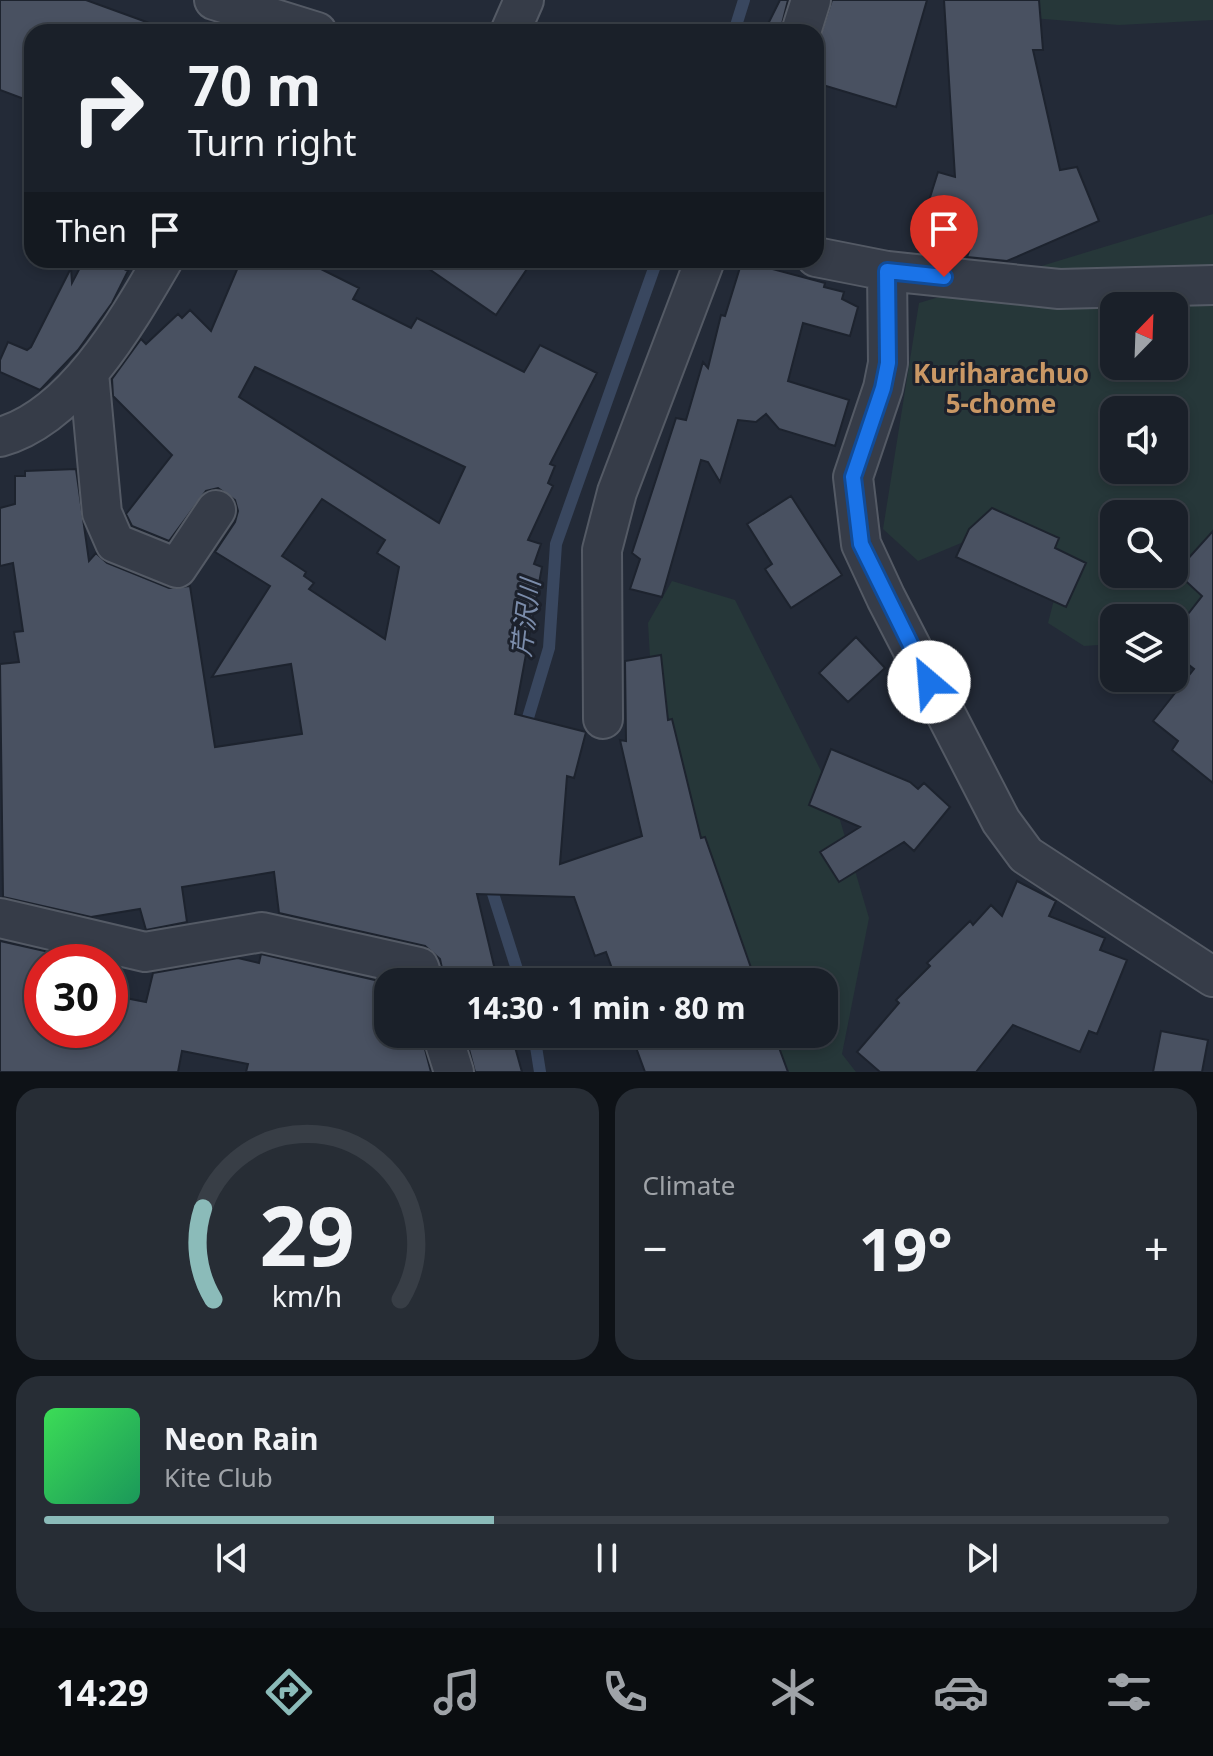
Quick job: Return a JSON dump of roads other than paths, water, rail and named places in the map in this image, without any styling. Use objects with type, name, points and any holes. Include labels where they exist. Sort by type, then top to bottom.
[{"type":"street","points":[[214,0],[284,24]]},
{"type":"street","points":[[514,24],[524,0]]},
{"type":"street","points":[[804,24],[811,0]]},
{"type":"street","points":[[824,259],[887,271],[1059,289],[1213,285]]},
{"type":"street","points":[[0,437],[63,401],[89,373],[158,268]]},
{"type":"street","points":[[603,719],[602,550],[617,492],[702,268]]},
{"type":"street","points":[[887,271],[888,363],[883,388],[853,477],[861,544],[1001,821],[1026,855],[1213,977]]},
{"type":"street","points":[[89,373],[102,513],[115,543],[177,568],[216,510]]},
{"type":"street","points":[[0,918],[145,952],[262,932],[419,968]]},
{"type":"street","points":[[446,1048],[454,1072]]},
{"type":"waterway","name":"芹沢川","points":[[736,24],[744,0]]},
{"type":"waterway","name":"芹沢川","points":[[524,731],[549,648],[556,544],[654,268]]},
{"type":"waterway","name":"芹沢川","points":[[489,881],[517,968]]},
{"type":"waterway","name":"芹沢川","points":[[536,1048],[540,1072]]},
{"type":"district","name":"Kuriharachuo 5-chome","points":[[1001,389]]}]
